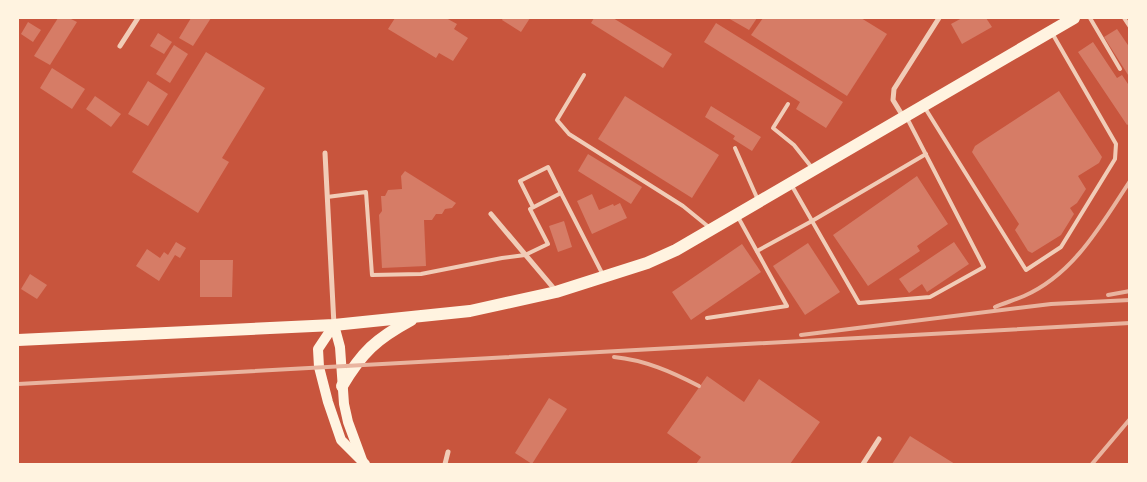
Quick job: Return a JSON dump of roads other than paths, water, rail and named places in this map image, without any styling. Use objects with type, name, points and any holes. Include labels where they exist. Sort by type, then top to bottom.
[{"type":"main road","points":[[18,340],[334,325],[470,311],[556,292],[648,263],[676,250],[1074,18]]},
{"type":"main road","points":[[342,386],[354,365],[365,352],[389,332],[418,316]]},
{"type":"main road","points":[[334,325],[340,347],[342,386],[348,422],[364,464]]},
{"type":"main road","points":[[334,325],[318,349],[319,367],[341,440],[364,464]]},
{"type":"street","points":[[120,46],[138,18]]},
{"type":"street","points":[[905,117],[893,100],[894,89],[938,18]]},
{"type":"street","points":[[325,153],[334,325]]},
{"type":"street","points":[[491,214],[556,292]]},
{"type":"street","points":[[863,464],[879,440]]},
{"type":"street","points":[[444,464],[448,452]]},
{"type":"lane","points":[[1090,18],[1120,69]]},
{"type":"lane","points":[[1124,18],[1130,27]]},
{"type":"lane","points":[[924,106],[1026,270],[1061,248],[1115,160],[1116,144],[1051,31]]},
{"type":"lane","points":[[584,75],[557,120],[569,134],[683,206],[712,229]]},
{"type":"lane","points":[[788,104],[772,128],[794,145],[814,170]]},
{"type":"lane","points":[[790,184],[860,303],[930,297],[984,267],[905,117]]},
{"type":"lane","points":[[735,148],[759,202]]},
{"type":"lane","points":[[757,251],[926,154]]},
{"type":"lane","points":[[533,207],[520,181],[548,167],[604,277]]},
{"type":"lane","points":[[328,197],[366,192],[372,275],[421,274],[526,255],[548,244],[530,209],[561,193]]},
{"type":"lane","points":[[707,318],[787,306],[737,215]]},
{"type":"railway","points":[[995,307],[1042,287],[1072,262],[1097,231],[1130,181]]},
{"type":"railway","points":[[1108,295],[1130,291]]},
{"type":"railway","points":[[801,335],[1051,304],[1130,300]]},
{"type":"railway","points":[[18,384],[1130,323]]},
{"type":"railway","points":[[614,357],[658,367],[699,386]]},
{"type":"railway","points":[[1092,464],[1130,419]]}]
